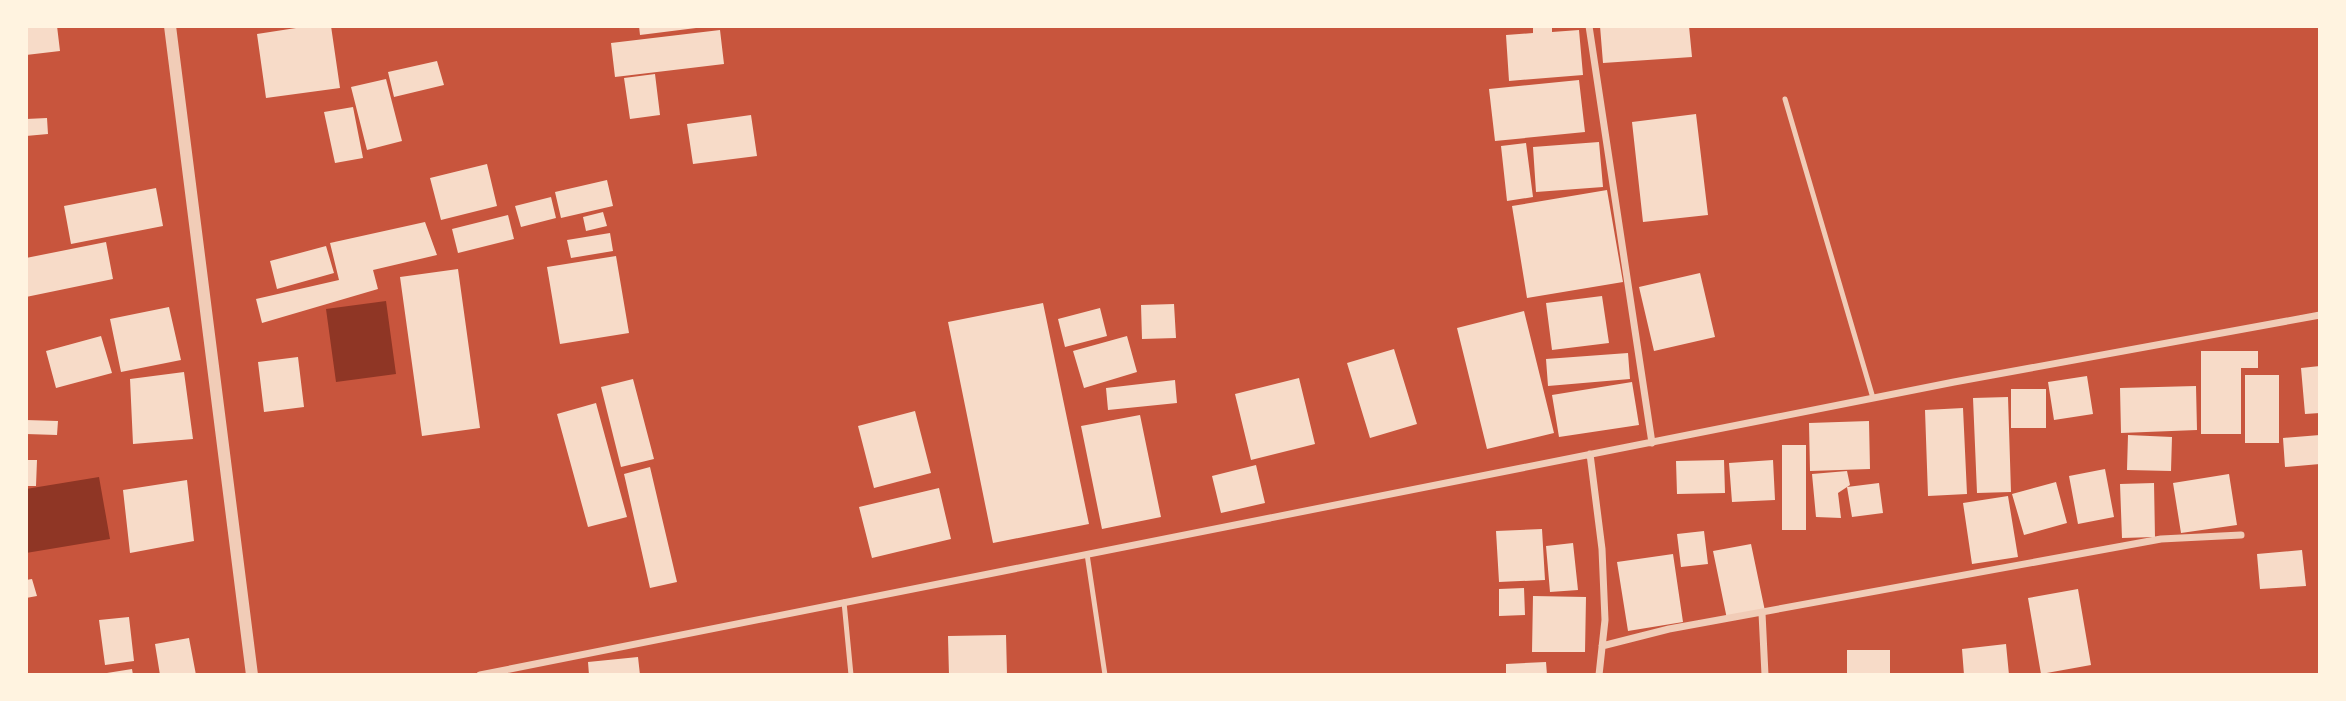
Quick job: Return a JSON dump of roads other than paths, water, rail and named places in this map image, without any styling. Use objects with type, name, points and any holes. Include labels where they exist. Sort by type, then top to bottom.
[{"type":"street","points":[[170,26],[252,675]]},
{"type":"street","points":[[1589,26],[1652,443]]},
{"type":"street","points":[[480,675],[1872,398],[2320,315]]},
{"type":"street","points":[[1590,454],[1602,549],[1605,620],[1599,675]]},
{"type":"street","points":[[1602,646],[1669,629],[2161,539],[2241,535]]},
{"type":"street","points":[[1762,613],[1765,675]]},
{"type":"lane","points":[[1785,99],[1872,398]]},
{"type":"lane","points":[[1087,554],[1105,675]]},
{"type":"lane","points":[[844,602],[851,675]]}]
